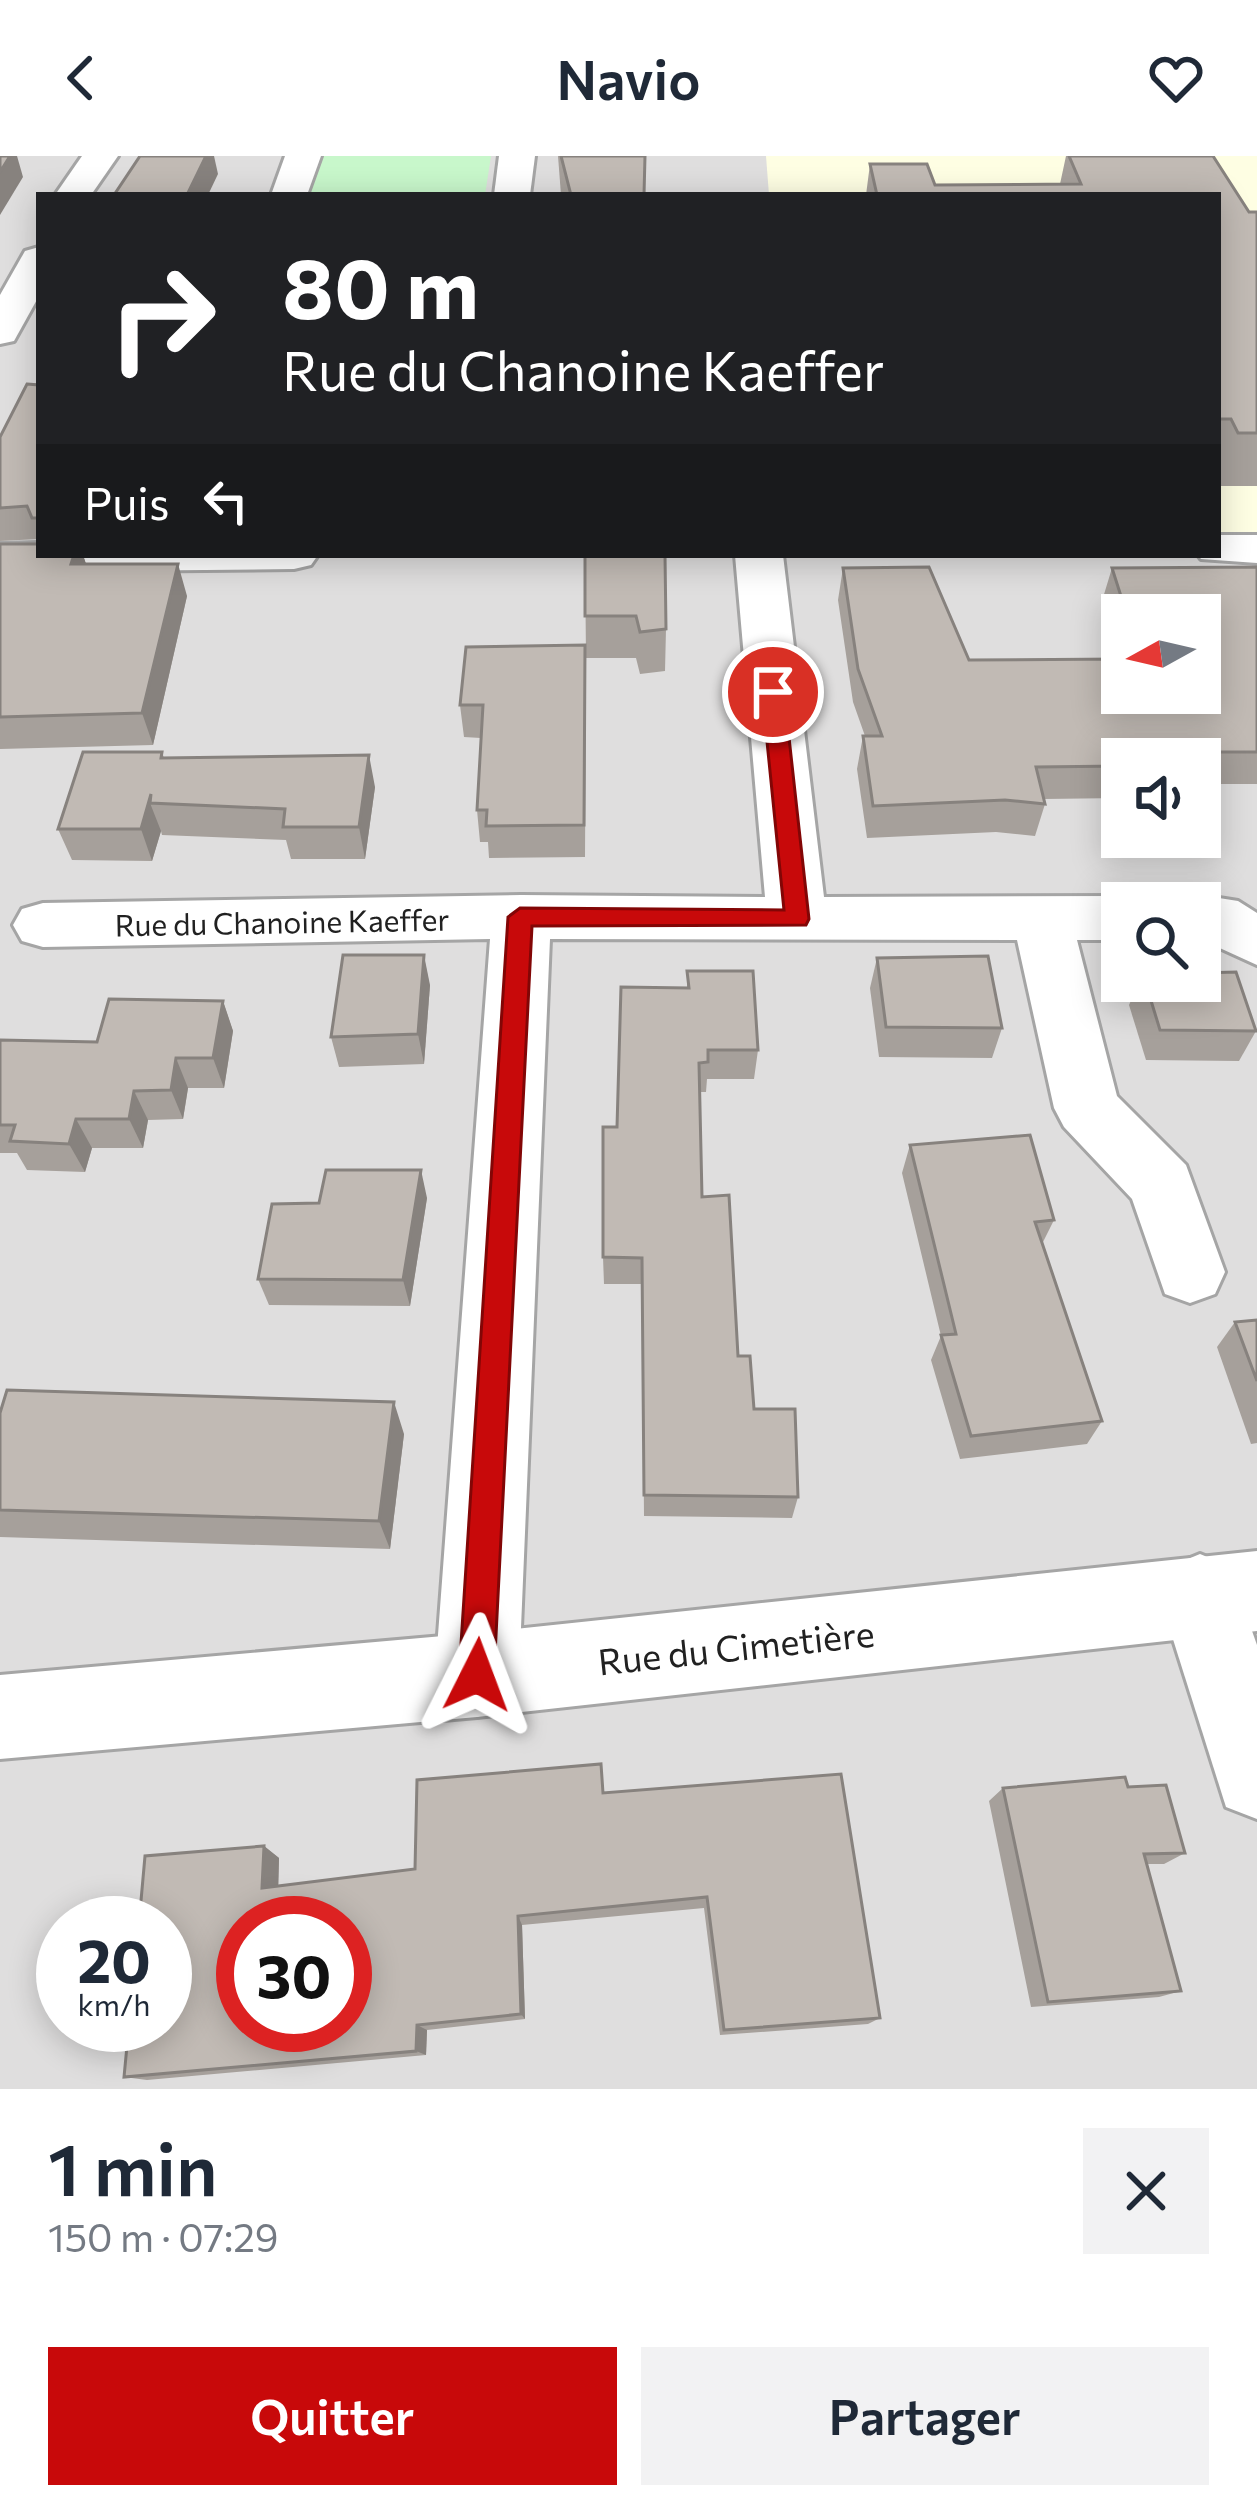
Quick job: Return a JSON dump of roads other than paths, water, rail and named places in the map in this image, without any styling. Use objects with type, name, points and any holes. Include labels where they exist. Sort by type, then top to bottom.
[{"type":"street","points":[[75,192],[100,156]]},
{"type":"street","points":[[290,192],[303,156]]},
{"type":"street","points":[[512,192],[517,156]]},
{"type":"street","points":[[2,324],[36,264]]},
{"type":"street","points":[[1221,549],[1257,549]]},
{"type":"street","points":[[0,558],[36,558]]},
{"type":"street","points":[[759,558],[797,919]]},
{"type":"street","points":[[477,1675],[520,917]]},
{"type":"street","name":"Rue du Chanoine Kaeffer","points":[[43,925],[520,917],[1101,919]]},
{"type":"street","points":[[1042,920],[1087,1108],[1162,1185],[1190,1272]]},
{"type":"street","points":[[1221,920],[1257,942]]},
{"type":"street","points":[[1228,1593],[1257,1776]]},
{"type":"street","name":"Rue du Cimetière","points":[[0,1717],[477,1675],[1228,1593]]}]
